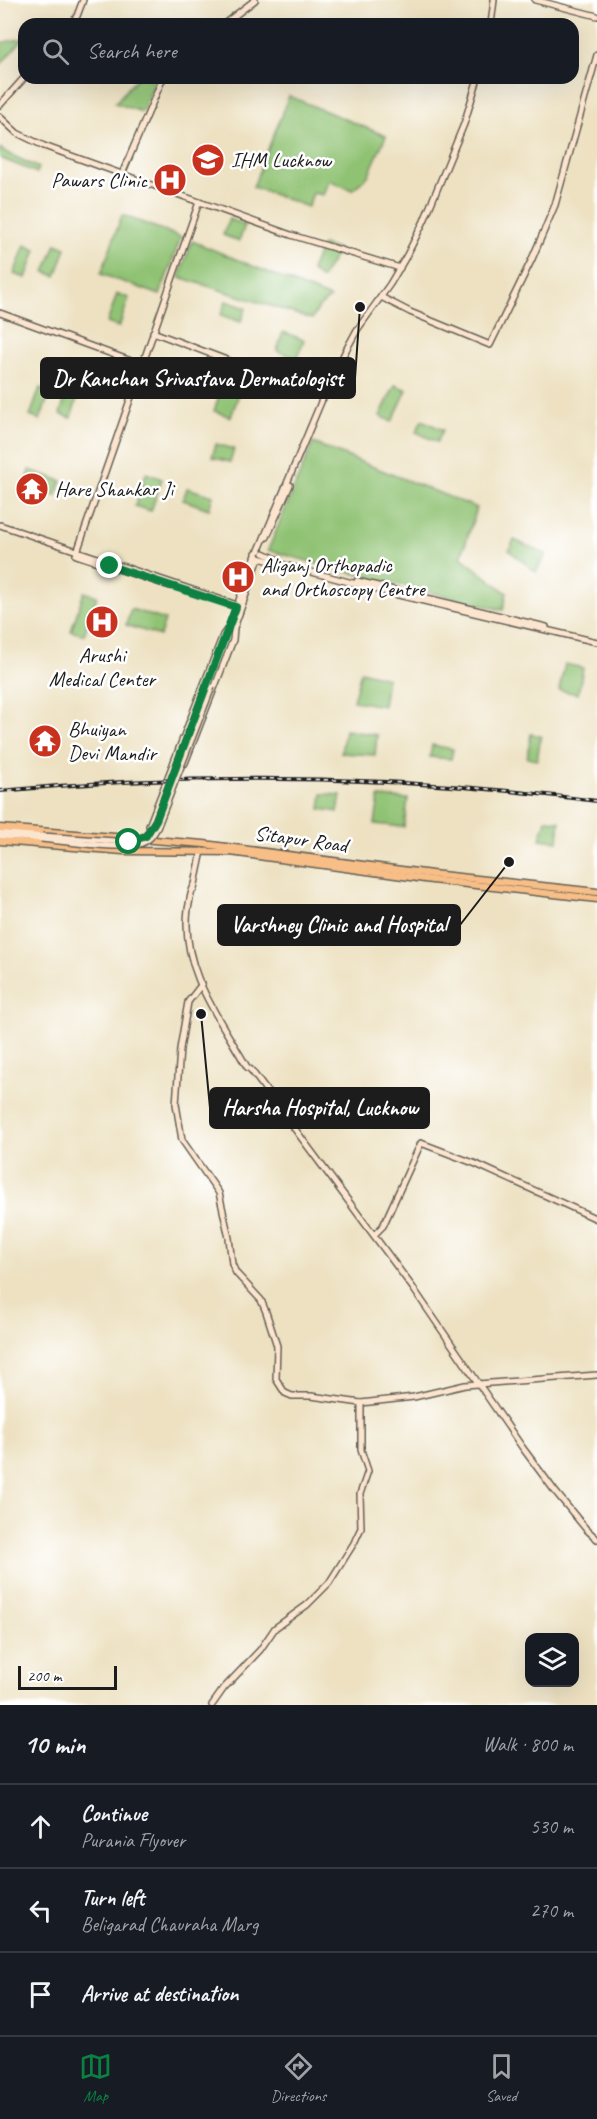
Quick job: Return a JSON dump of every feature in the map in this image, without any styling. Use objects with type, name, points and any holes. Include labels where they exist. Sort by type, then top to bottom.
[{"type":"main road","name":"Sitapur Road","points":[[0,834],[231,846],[432,874],[597,892]]},
{"type":"main road","name":"Sitapur Road","points":[[0,834],[123,851],[202,851],[246,854],[443,882],[597,899]]},
{"type":"street","points":[[75,18],[83,0]]},
{"type":"street","points":[[232,18],[255,0]]},
{"type":"street","points":[[492,18],[495,0]]},
{"type":"street","points":[[535,0],[597,16]]},
{"type":"street","points":[[381,297],[410,312],[490,345],[532,259],[555,205],[597,55]]},
{"type":"street","points":[[0,105],[19,84]]},
{"type":"street","points":[[122,174],[160,84]]},
{"type":"street","points":[[0,834],[129,842],[146,836],[156,820],[210,686],[238,607],[324,403],[324,397],[357,330],[400,267],[424,221],[464,124],[476,84]]},
{"type":"street","points":[[0,117],[16,132],[28,139],[314,242],[400,267]]},
{"type":"street","points":[[77,553],[199,202]]},
{"type":"street","points":[[0,313],[142,364]]},
{"type":"street","points":[[153,332],[324,397]]},
{"type":"street","points":[[0,527],[238,607]]},
{"type":"street","points":[[260,554],[341,577],[597,640]]},
{"type":"street","points":[[158,841],[149,826],[223,635],[231,628]]},
{"type":"street","points":[[159,850],[156,834],[233,640],[231,628]]},
{"type":"street","points":[[178,753],[188,756]]},
{"type":"street","points":[[202,851],[194,886],[189,935],[195,963],[202,984],[251,1070],[413,1288],[477,1384],[554,1490],[597,1539]]},
{"type":"street","points":[[202,984],[188,1002],[178,1061],[176,1104],[182,1140],[219,1193],[232,1264],[236,1273],[261,1300],[266,1312],[278,1346],[276,1379],[285,1393],[292,1396],[324,1397],[361,1403],[477,1384],[597,1375]]},
{"type":"street","points":[[374,1235],[383,1226],[422,1143],[476,1164],[597,1219]]},
{"type":"street","points":[[212,1705],[224,1688],[260,1650],[275,1628],[308,1605],[329,1583],[354,1543],[361,1528],[360,1494],[368,1471],[361,1450],[361,1403]]},
{"type":"green space","points":[[18,39],[18,45],[0,65],[0,43]]},
{"type":"green space","points":[[132,84],[154,84],[142,112],[115,103]]},
{"type":"green space","points":[[289,96],[386,136],[368,176],[352,190],[329,180],[323,195],[313,193],[308,207],[253,187]]},
{"type":"green space","points":[[0,148],[39,168],[37,173],[0,158]]},
{"type":"green space","points":[[122,215],[181,237],[160,295],[101,274]]},
{"type":"green space","points":[[229,219],[245,225],[239,241],[223,235]]},
{"type":"green space","points":[[192,241],[330,298],[319,307],[312,319],[179,277]]},
{"type":"green space","points":[[56,244],[66,248],[56,276],[45,272]]},
{"type":"green space","points":[[25,245],[36,250],[26,278],[14,274]]},
{"type":"green space","points":[[322,245],[339,250],[321,279],[311,270]]},
{"type":"green space","points":[[117,294],[129,298],[119,327],[107,323]]},
{"type":"green space","points":[[226,301],[246,308],[241,322],[221,315]]},
{"type":"green space","points":[[283,332],[304,340],[297,358],[277,351]]},
{"type":"green space","points":[[395,385],[407,390],[392,422],[380,416]]},
{"type":"green space","points":[[69,386],[80,389],[71,418],[60,414]]},
{"type":"green space","points":[[40,388],[50,392],[40,420],[30,416]]},
{"type":"green space","points":[[222,388],[239,394],[231,417],[214,411]]},
{"type":"green space","points":[[422,420],[443,430],[437,442],[416,432]]},
{"type":"green space","points":[[313,443],[477,508],[461,557],[507,593],[503,610],[268,550]]},
{"type":"green space","points":[[216,444],[234,449],[230,462],[212,457]]},
{"type":"green space","points":[[30,470],[62,481],[56,496],[42,492],[46,482],[28,476]]},
{"type":"green space","points":[[146,473],[162,479],[151,511],[135,506]]},
{"type":"green space","points":[[187,488],[213,496],[209,509],[183,500]]},
{"type":"green space","points":[[514,540],[546,554],[536,572],[509,550]]},
{"type":"green space","points":[[84,592],[97,596],[84,635],[71,631]]},
{"type":"green space","points":[[131,609],[165,620],[160,636],[126,625]]},
{"type":"green space","points":[[565,664],[583,668],[578,694],[559,690]]},
{"type":"green space","points":[[361,671],[387,678],[383,706],[353,701]]},
{"type":"green space","points":[[345,730],[377,735],[375,755],[341,753]]},
{"type":"green space","points":[[531,734],[541,736],[537,760],[527,758]]},
{"type":"green space","points":[[432,745],[453,749],[451,759],[430,757]]},
{"type":"green space","points":[[322,794],[341,795],[338,812],[320,809]]},
{"type":"green space","points":[[379,797],[408,799],[404,827],[375,824]]},
{"type":"green space","points":[[546,820],[560,821],[558,841],[540,839]]},
{"type":"railway","points":[[0,791],[149,781],[299,779],[448,786],[597,801]]},
{"type":"place","name":"IHM Lucknow","points":[[208,160]]},
{"type":"place","name":"Pawars Clinic","points":[[170,180]]},
{"type":"place","name":"Dr Kanchan Srivastava Dermatologist","points":[[360,307]]},
{"type":"place","name":"Hare Shankar Ji","points":[[32,489]]},
{"type":"place","name":"Aliganj Orthopadic and Orthoscopy Centre","points":[[238,577]]},
{"type":"place","name":"Arushi Medical Center","points":[[102,622]]},
{"type":"place","name":"Bhuiyan Devi Mandir","points":[[45,741]]},
{"type":"place","name":"Varshney Clinic and Hospital","points":[[509,862]]},
{"type":"place","name":"Harsha Hospital, Lucknow","points":[[201,1014]]},
{"type":"route","points":[[110,566],[236,607],[156,820],[146,836],[129,842]]}]
